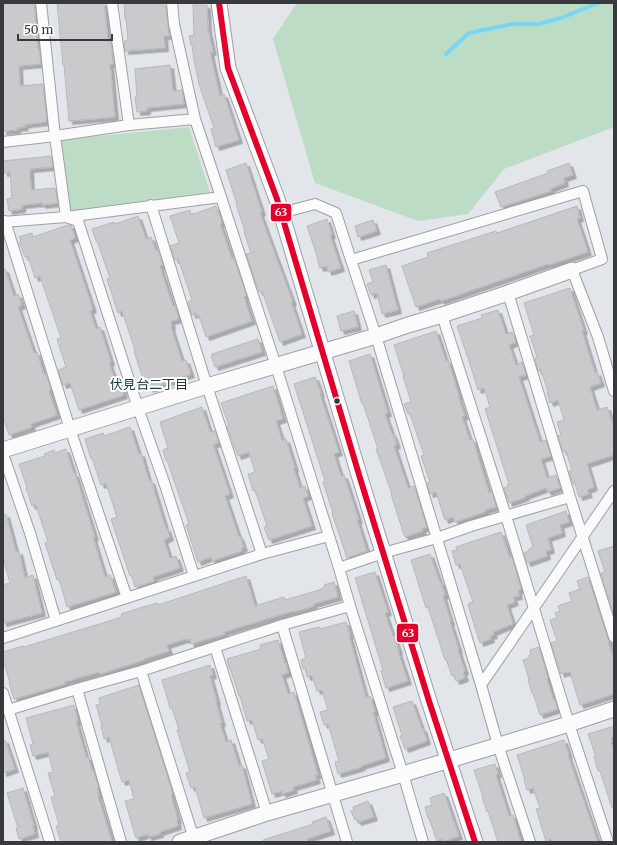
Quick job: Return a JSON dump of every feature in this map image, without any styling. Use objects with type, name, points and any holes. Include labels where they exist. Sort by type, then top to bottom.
[{"type":"street","points":[[41,3],[55,136],[66,217]]},
{"type":"street","points":[[112,3],[129,125]]},
{"type":"street","points":[[172,3],[174,24],[195,119],[276,366],[423,842]]},
{"type":"street","points":[[219,3],[228,68],[274,192],[383,553],[475,842]]},
{"type":"street","points":[[3,142],[129,125],[195,119]]},
{"type":"street","points":[[3,450],[207,386],[442,315],[602,259],[583,191],[351,260]]},
{"type":"street","points":[[127,598],[70,429],[4,222],[66,217],[221,197]]},
{"type":"street","points":[[280,213],[315,204],[336,213],[376,336],[498,745],[530,842]]},
{"type":"street","points":[[151,205],[207,386],[262,554]]},
{"type":"street","points":[[66,217],[78,221],[194,576]]},
{"type":"street","points":[[572,270],[598,337],[614,391]]},
{"type":"street","points":[[508,293],[614,637]]},
{"type":"street","points":[[442,315],[506,516],[569,724],[608,842]]},
{"type":"street","points":[[3,454],[30,533],[56,621]]},
{"type":"street","points":[[481,685],[614,490]]},
{"type":"street","points":[[339,568],[383,553],[570,497]]},
{"type":"street","points":[[3,638],[262,554],[329,536]]},
{"type":"street","points":[[8,710],[141,671],[282,625],[350,606]]},
{"type":"street","points":[[282,625],[347,842]]},
{"type":"street","points":[[215,647],[267,813]]},
{"type":"street","points":[[141,671],[190,841],[267,813],[403,774],[614,709]]},
{"type":"street","points":[[77,689],[121,842]]},
{"type":"street","points":[[3,693],[50,842]]},
{"type":"green space","points":[[297,3],[614,3],[614,127],[504,169],[468,214],[418,221],[315,183],[273,39]]},
{"type":"green space","points":[[189,127],[210,192],[68,211],[59,140]]},
{"type":"building","points":[[3,3],[34,3],[38,49],[41,64],[19,66],[20,86],[43,84],[47,119],[46,122],[24,125],[25,127],[17,128],[17,130],[3,131]]},
{"type":"building","points":[[57,3],[104,3],[108,42],[111,42],[112,52],[113,64],[110,64],[115,117],[69,121]]},
{"type":"building","points":[[124,3],[163,3],[163,6],[166,6],[169,36],[164,36],[165,48],[125,51],[124,41],[128,40]]},
{"type":"building","points":[[193,5],[207,5],[208,29],[213,52],[210,52],[220,96],[224,94],[239,140],[216,147],[211,129],[214,128],[199,84],[189,36],[194,35]]},
{"type":"building","points":[[170,65],[173,91],[182,90],[184,104],[147,108],[147,111],[137,112],[135,97],[137,97],[135,69]]},
{"type":"building","points":[[51,156],[53,167],[30,169],[31,190],[55,188],[58,203],[22,205],[22,209],[9,211],[7,199],[12,198],[10,172],[4,173],[3,161]]},
{"type":"building","points":[[246,163],[262,212],[260,213],[293,302],[291,302],[302,334],[280,342],[262,291],[259,292],[246,254],[251,253],[226,170]]},
{"type":"building","points":[[569,163],[573,175],[564,178],[565,183],[550,189],[551,191],[501,207],[495,192],[548,173],[547,171]]},
{"type":"building","points":[[216,206],[222,223],[220,224],[232,259],[234,258],[247,296],[244,297],[252,321],[206,337],[199,315],[196,316],[196,313],[192,315],[188,302],[192,300],[179,261],[178,259],[175,260],[170,246],[179,243],[170,216],[190,210],[191,215]]},
{"type":"building","points":[[577,206],[580,218],[577,219],[588,252],[549,265],[548,264],[441,301],[440,299],[416,307],[402,266],[428,257],[427,253],[496,231],[497,233]]},
{"type":"building","points":[[138,216],[146,239],[151,237],[156,251],[158,250],[163,265],[160,266],[162,273],[179,319],[171,321],[171,327],[182,361],[186,360],[191,374],[150,389],[149,384],[143,387],[139,377],[142,376],[134,351],[135,350],[122,311],[118,313],[107,279],[110,278],[92,229],[114,222],[115,224]]},
{"type":"building","points":[[327,219],[332,235],[330,235],[341,268],[328,272],[327,266],[320,268],[307,226]]},
{"type":"building","points":[[373,220],[377,231],[358,237],[355,226]]},
{"type":"building","points":[[71,225],[75,238],[70,240],[93,309],[90,311],[96,329],[100,327],[111,362],[109,363],[116,382],[120,381],[124,395],[79,410],[70,383],[63,385],[58,370],[66,367],[57,339],[61,338],[40,276],[35,278],[28,256],[25,257],[19,242],[21,241],[19,237],[32,233],[33,237]]},
{"type":"building","points":[[386,265],[398,310],[382,314],[377,293],[371,295],[367,284],[373,282],[369,270]]},
{"type":"building","points":[[3,269],[5,269],[14,296],[18,294],[22,305],[18,307],[34,353],[37,352],[44,375],[46,374],[51,389],[49,391],[57,415],[31,424],[32,427],[9,435],[3,416]]},
{"type":"building","points":[[570,288],[584,331],[582,331],[595,373],[597,372],[601,383],[590,387],[597,410],[607,407],[614,427],[614,455],[587,464],[594,487],[587,490],[589,494],[579,497],[575,483],[573,484],[569,471],[572,470],[566,451],[563,452],[558,436],[561,435],[557,422],[564,420],[558,400],[550,403],[541,370],[538,371],[535,358],[537,357],[530,336],[534,335],[524,303]]},
{"type":"building","points":[[498,310],[506,334],[512,332],[516,342],[509,345],[516,365],[522,362],[526,375],[519,377],[540,442],[546,440],[551,456],[541,459],[547,478],[556,475],[560,488],[548,492],[546,488],[509,503],[504,488],[509,484],[485,409],[490,407],[484,388],[478,390],[457,326],[482,318],[481,315]]},
{"type":"building","points":[[354,311],[358,327],[341,331],[337,316]]},
{"type":"building","points":[[436,331],[446,361],[448,360],[459,396],[465,416],[462,417],[470,440],[473,439],[489,493],[492,492],[496,507],[455,522],[453,517],[445,520],[436,492],[430,494],[427,483],[430,482],[421,456],[424,455],[410,414],[408,414],[404,404],[411,402],[394,345]]},
{"type":"building","points":[[258,339],[262,352],[215,367],[211,356],[212,354]]},
{"type":"building","points":[[370,354],[388,413],[385,414],[397,445],[394,446],[408,488],[414,486],[427,527],[422,529],[423,531],[405,537],[349,361]]},
{"type":"building","points":[[315,377],[339,452],[334,454],[341,476],[344,475],[359,520],[357,520],[367,551],[347,558],[323,482],[325,481],[294,384]]},
{"type":"building","points":[[273,386],[283,419],[276,421],[282,440],[286,439],[300,488],[305,486],[308,496],[303,498],[312,526],[269,540],[264,527],[267,526],[248,474],[255,472],[249,452],[238,456],[227,426],[229,426],[221,403]]},
{"type":"building","points":[[202,407],[210,432],[215,431],[219,443],[213,444],[230,494],[225,496],[244,548],[241,548],[242,551],[212,561],[211,557],[198,562],[186,525],[189,524],[163,450],[168,448],[160,422]]},
{"type":"building","points":[[130,427],[139,454],[141,453],[149,481],[151,480],[166,529],[167,528],[170,537],[164,540],[170,558],[176,556],[180,568],[153,577],[154,581],[135,587],[111,519],[117,517],[106,483],[101,485],[85,439],[103,433],[104,436]]},
{"type":"building","points":[[66,449],[95,537],[93,537],[105,577],[110,575],[116,592],[67,607],[59,579],[57,580],[45,543],[48,542],[36,505],[32,506],[19,464],[45,456],[44,454],[54,450],[55,453]]},
{"type":"building","points":[[566,511],[569,522],[560,525],[562,533],[548,538],[551,550],[546,551],[547,556],[527,563],[524,553],[533,547],[526,525]]},
{"type":"building","points":[[6,514],[16,552],[19,551],[25,578],[33,575],[42,613],[3,623],[3,585],[10,583],[3,557],[3,515]]},
{"type":"building","points":[[501,532],[510,558],[512,557],[521,589],[518,591],[519,596],[513,597],[515,602],[507,605],[513,624],[493,632],[494,635],[490,636],[491,639],[480,643],[468,605],[470,604],[469,603],[473,602],[460,564],[456,565],[452,551],[457,550],[456,547]]},
{"type":"building","points":[[614,546],[614,615],[601,573],[605,572],[598,551]]},
{"type":"building","points":[[430,554],[445,595],[443,596],[465,671],[463,672],[465,678],[456,681],[454,675],[452,676],[446,659],[445,660],[428,607],[426,608],[411,560]]},
{"type":"building","points":[[375,572],[388,612],[385,613],[393,636],[394,635],[408,681],[386,688],[381,671],[383,670],[355,578]]},
{"type":"building","points":[[246,576],[255,606],[284,597],[285,600],[319,590],[325,587],[324,585],[334,582],[338,597],[313,604],[314,606],[224,632],[225,634],[191,644],[190,639],[185,639],[167,645],[169,651],[144,660],[100,674],[99,672],[64,682],[65,684],[14,699],[3,659],[3,652],[122,617],[121,614],[158,603],[158,605]]},
{"type":"building","points":[[588,577],[610,642],[608,642],[614,659],[614,694],[580,705],[570,672],[561,674],[551,643],[557,641],[550,620],[557,618],[555,613],[560,611],[558,606],[572,601],[569,593],[580,589],[577,581]]},
{"type":"building","points":[[346,622],[366,698],[370,696],[375,712],[373,712],[386,758],[338,774],[335,762],[339,761],[328,724],[324,725],[320,712],[328,710],[322,690],[317,691],[312,676],[307,677],[305,668],[303,669],[301,660],[306,658],[299,632],[319,627],[320,629]]},
{"type":"building","points":[[278,640],[288,673],[282,675],[288,694],[294,692],[318,775],[315,775],[317,780],[293,787],[294,790],[282,794],[282,791],[272,794],[262,761],[269,759],[262,738],[258,740],[252,720],[247,721],[227,659],[261,649],[260,645]]},
{"type":"building","points":[[539,647],[553,699],[554,698],[558,709],[540,715],[523,660],[529,658],[529,655],[531,654],[530,650]]},
{"type":"building","points":[[210,665],[213,675],[210,676],[222,723],[220,723],[226,742],[231,740],[239,766],[242,765],[252,804],[204,818],[195,787],[191,788],[186,773],[190,772],[177,730],[179,730],[172,708],[170,708],[162,680]]},
{"type":"building","points":[[139,685],[173,794],[171,795],[178,820],[178,826],[160,832],[160,834],[148,837],[148,834],[136,838],[125,801],[134,799],[129,780],[122,782],[109,737],[104,739],[102,725],[96,705],[100,704],[99,698]]},
{"type":"building","points":[[412,701],[427,741],[405,749],[400,736],[402,735],[393,707]]},
{"type":"building","points":[[74,705],[78,721],[76,721],[86,757],[88,757],[99,788],[97,788],[98,796],[112,842],[61,842],[56,826],[59,825],[51,797],[55,796],[48,773],[53,772],[48,752],[33,756],[30,745],[33,744],[26,718]]},
{"type":"building","points":[[614,726],[614,737],[611,738],[614,751],[614,808],[612,808],[600,771],[598,771],[594,757],[596,757],[588,734]]},
{"type":"building","points":[[3,740],[5,740],[15,769],[3,773]]},
{"type":"building","points":[[564,740],[598,842],[552,842],[551,839],[546,841],[536,809],[540,808],[533,788],[527,790],[517,755]]},
{"type":"building","points":[[495,764],[498,774],[496,775],[509,816],[513,815],[521,842],[498,842],[482,797],[474,770]]},
{"type":"building","points":[[23,788],[35,834],[19,839],[16,828],[18,828],[7,793]]},
{"type":"building","points":[[444,793],[459,836],[443,842],[442,839],[437,841],[425,807],[432,805],[430,798]]},
{"type":"building","points":[[368,801],[374,817],[358,822],[357,819],[355,820],[351,811],[354,810],[353,807]]},
{"type":"building","points":[[326,817],[331,831],[307,839],[308,842],[264,842],[263,840],[313,824],[312,822]]},
{"type":"waterway","points":[[446,54],[469,33],[512,24],[539,24],[561,18],[598,3]]},
{"type":"transit line","name":"63","points":[[219,3],[228,68],[277,199],[360,478],[429,701],[475,842]]},
{"type":"district","name":"伏見台二丁目","points":[[149,384]]}]
